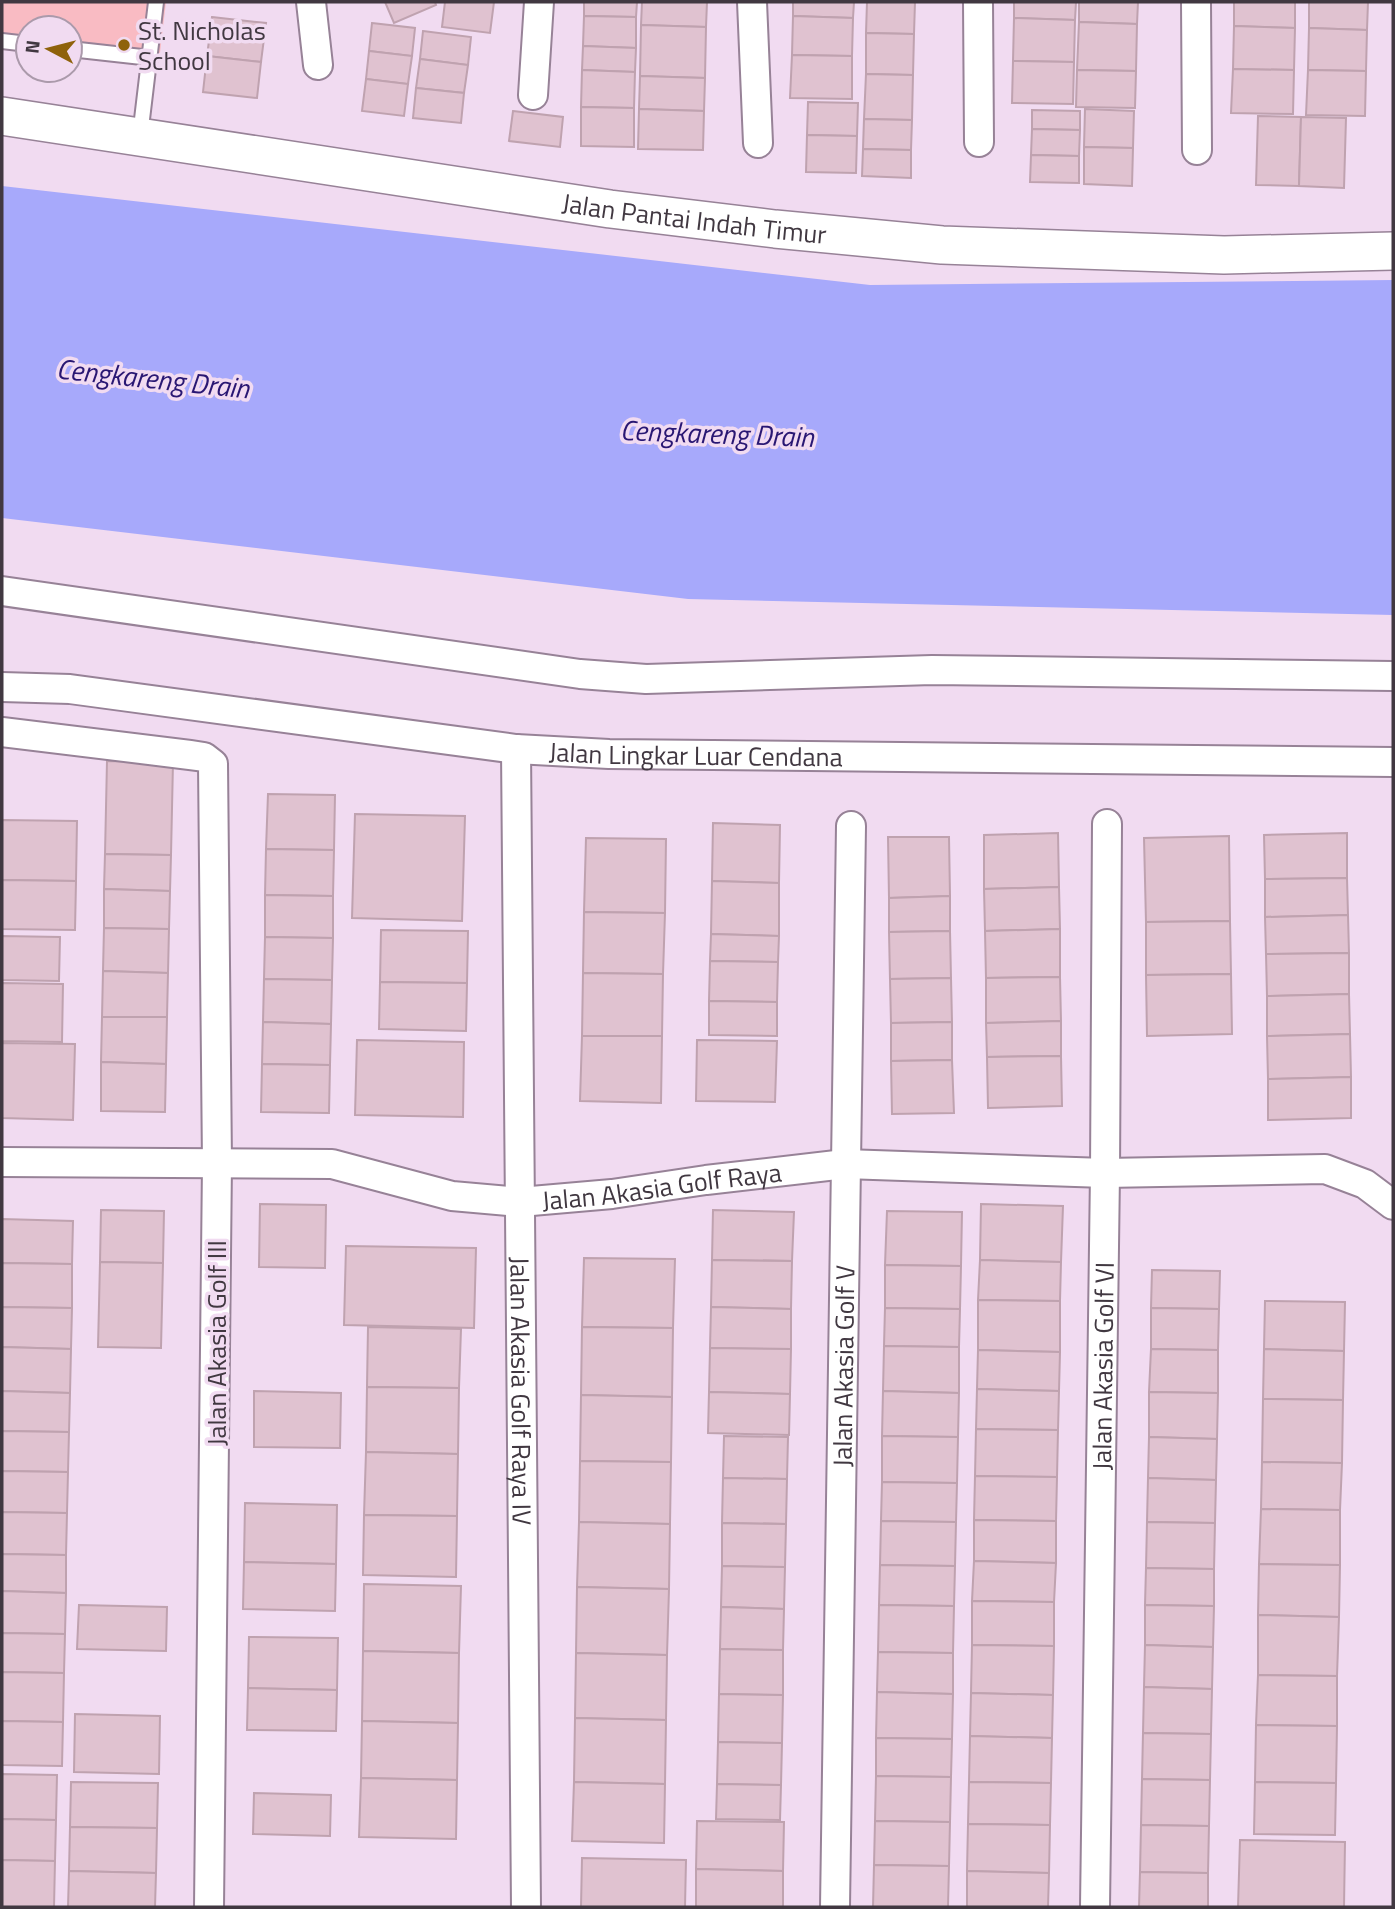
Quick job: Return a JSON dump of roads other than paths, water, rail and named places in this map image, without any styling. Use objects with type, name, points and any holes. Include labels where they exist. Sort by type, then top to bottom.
[{"type":"street","points":[[311,2],[318,65]]},
{"type":"street","points":[[533,95],[539,2]]},
{"type":"street","points":[[752,2],[758,143]]},
{"type":"street","points":[[978,2],[979,142]]},
{"type":"street","points":[[1196,2],[1197,150]]},
{"type":"street","name":"Jalan Pantai Indah Timur","points":[[2,116],[610,209],[775,229],[942,245],[1224,255],[1393,251]]},
{"type":"street","points":[[2,591],[580,674],[646,679],[932,670],[1393,676]]},
{"type":"street","name":"Jalan Lingkar Luar Cendana","points":[[2,687],[70,689],[516,749],[609,754],[1393,762]]},
{"type":"street","name":"Jalan Akasia Golf III","points":[[2,732],[204,757],[213,764],[218,1163],[209,1907]]},
{"type":"street","name":"Jalan Akasia Golf Raya IV","points":[[516,749],[526,1907]]},
{"type":"street","name":"Jalan Akasia Golf VI","points":[[1095,1907],[1107,824]]},
{"type":"street","name":"Jalan Akasia Golf V","points":[[835,1907],[851,826]]},
{"type":"street","name":"Jalan Akasia Golf Raya","points":[[2,1162],[332,1164],[452,1196],[520,1202],[612,1194],[845,1164],[1105,1172],[1325,1169],[1364,1184],[1393,1205]]},
{"type":"lane","points":[[139,138],[156,2]]},
{"type":"lane","points":[[84,51],[150,58]]},
{"type":"water","name":"Cengkareng Drain","points":[[2,186],[870,285],[1393,280],[1393,615],[688,599],[2,518]]},
{"type":"place","name":"St. Nicholas School","points":[[124,45]]}]
